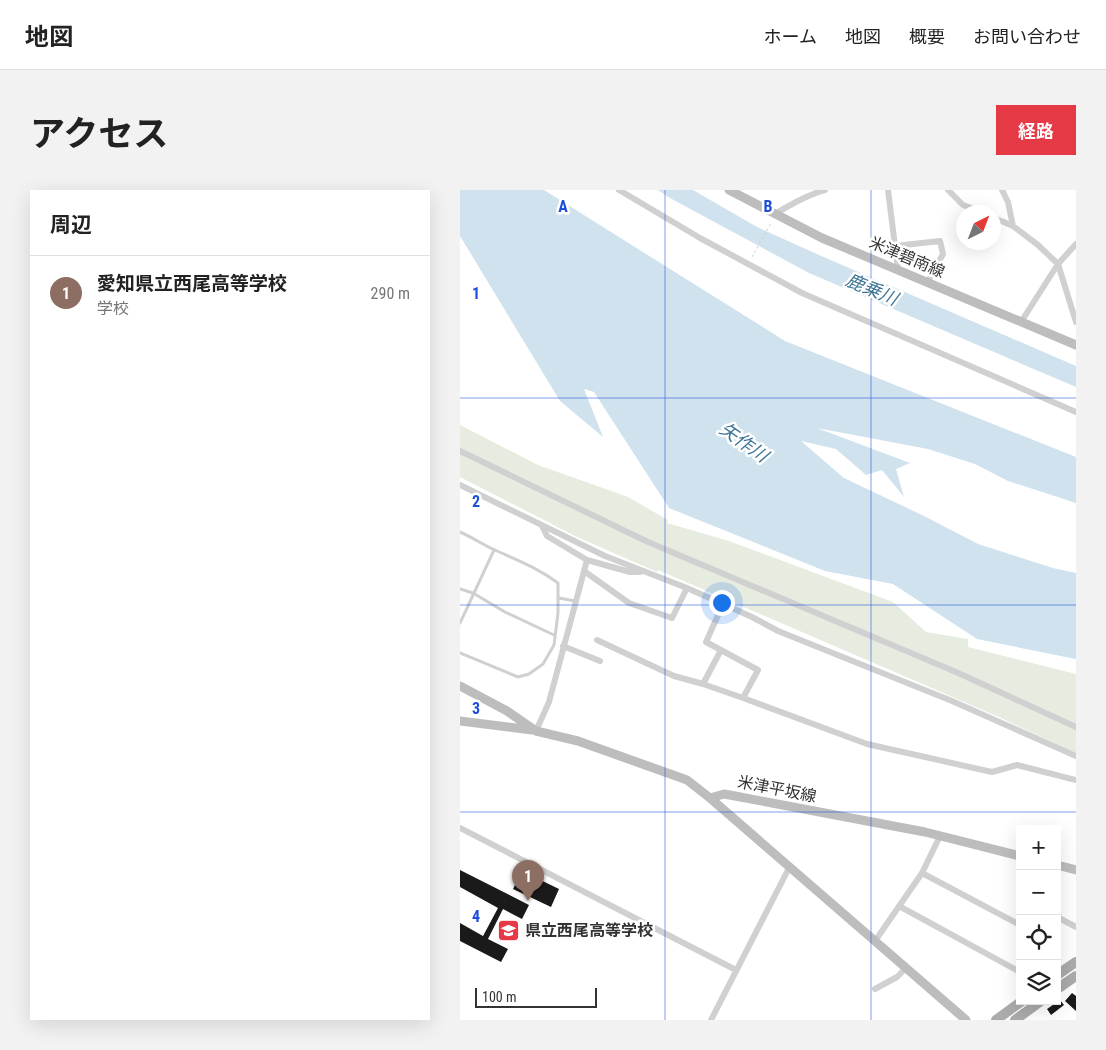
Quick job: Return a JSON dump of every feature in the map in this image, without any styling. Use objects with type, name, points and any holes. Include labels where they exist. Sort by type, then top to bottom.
[{"type":"main road","name":"米津碧南線","points":[[729,190],[773,218],[1076,345]]},
{"type":"main road","points":[[460,686],[507,711],[536,731]]},
{"type":"main road","points":[[460,720],[536,731],[578,741],[687,780],[790,866],[966,1020]]},
{"type":"main road","name":"米津平坂線","points":[[710,798],[724,794],[940,836],[1016,855]]},
{"type":"main road","points":[[1061,866],[1076,870]]},
{"type":"main road","points":[[1061,973],[1076,962]]},
{"type":"main road","points":[[1061,987],[1076,976]]},
{"type":"main road","points":[[996,1020],[1017,1005]]},
{"type":"main road","points":[[1015,1020],[1036,1005]]},
{"type":"street","points":[[619,190],[748,264],[802,292],[1076,412]]},
{"type":"street","points":[[773,218],[789,205],[825,190]]},
{"type":"street","points":[[888,190],[898,270]]},
{"type":"street","points":[[948,190],[963,205]]},
{"type":"street","points":[[1002,190],[1008,202],[1013,226]]},
{"type":"street","points":[[1001,221],[1013,226],[1038,245],[1058,264],[1076,322]]},
{"type":"street","points":[[895,246],[940,241],[943,254],[928,283]]},
{"type":"street","points":[[1020,322],[1058,264],[1076,244]]},
{"type":"street","points":[[460,451],[648,542],[956,672],[1076,727]]},
{"type":"street","points":[[460,485],[605,556],[687,588],[724,604],[778,632],[952,701],[1076,756]]},
{"type":"street","points":[[542,526],[547,536],[587,560],[630,572],[643,572]]},
{"type":"street","points":[[536,731],[549,702],[587,560]]},
{"type":"street","points":[[584,571],[629,603],[672,618],[687,588]]},
{"type":"street","points":[[724,604],[706,642],[758,670],[743,698]]},
{"type":"street","points":[[597,640],[674,676],[743,698],[867,744],[992,772],[1017,765],[1076,780]]},
{"type":"street","points":[[563,646],[600,661]]},
{"type":"street","points":[[703,684],[721,650]]},
{"type":"street","points":[[460,828],[736,970]]},
{"type":"street","points":[[875,941],[922,873],[940,836]]},
{"type":"street","points":[[714,1019],[736,970],[790,866]]},
{"type":"street","points":[[922,873],[1016,923]]},
{"type":"street","points":[[899,906],[1016,970]]},
{"type":"street","points":[[1061,919],[1076,927]]},
{"type":"street","points":[[875,989],[896,977],[906,968]]},
{"type":"lane","points":[[460,532],[494,550],[525,563],[551,578],[558,583],[559,598],[554,645],[542,664],[529,674],[518,677],[460,653]]},
{"type":"lane","points":[[460,623],[494,550]]},
{"type":"lane","points":[[460,589],[473,593],[505,612],[554,635]]},
{"type":"lane","points":[[559,598],[575,601]]},
{"type":"path","points":[[748,264],[773,218]]},
{"type":"shaded area","points":[[460,425],[538,465],[628,497],[668,520],[667,523],[729,541],[893,602],[926,632],[968,639],[968,647],[1076,674],[1076,753],[999,717],[575,536],[460,477]]},
{"type":"water","name":"矢作川","points":[[460,190],[544,190],[785,341],[1076,457],[1076,503],[1008,481],[975,464],[928,449],[817,428],[910,463],[896,469],[904,497],[882,470],[866,475],[836,449],[801,441],[844,478],[978,544],[1053,568],[1076,573],[1076,659],[977,639],[893,584],[825,571],[669,508],[594,392],[584,389],[603,437],[560,401],[460,236]]},
{"type":"water","name":"鹿乗川","points":[[658,190],[693,190],[757,227],[1076,366],[1076,387],[809,273]]},
{"type":"building","points":[[460,870],[529,905],[522,919],[503,909],[488,939],[508,949],[501,962],[460,941],[460,923],[483,936],[498,908],[460,887]]},
{"type":"building","points":[[522,871],[559,889],[551,907],[513,889]]},
{"type":"building","points":[[1072,993],[1076,996],[1076,1011],[1065,1001]]},
{"type":"building","points":[[1061,1001],[1064,1005],[1051,1015],[1047,1009],[1053,1005],[1061,1005]]},
{"type":"place","name":"愛知県立西尾高等学校","points":[[528,901]]},
{"type":"place","name":"県立西尾高等学校","points":[[509,930]]}]
